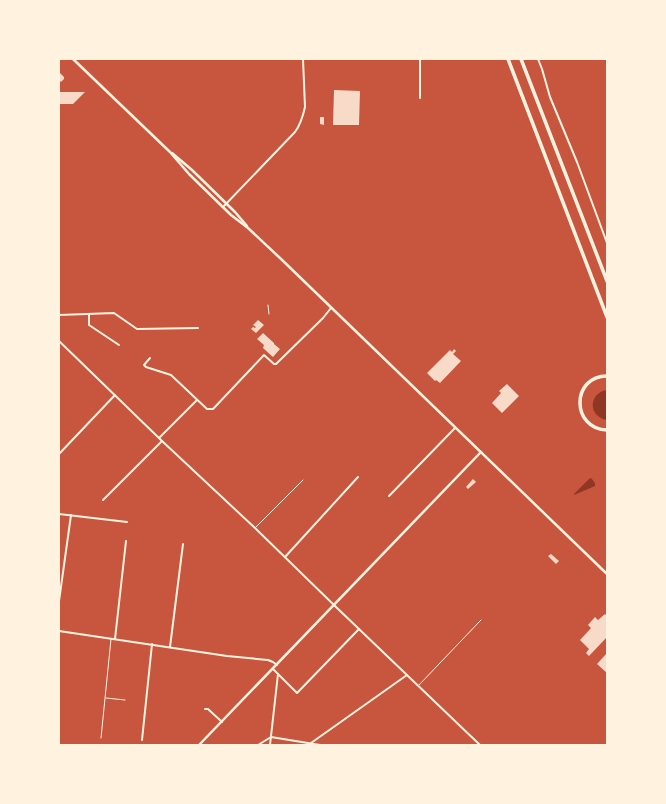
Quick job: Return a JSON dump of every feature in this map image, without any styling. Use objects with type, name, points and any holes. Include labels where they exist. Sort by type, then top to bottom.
[{"type":"main road","points":[[508,59],[607,317]]},
{"type":"main road","points":[[520,59],[607,281]]},
{"type":"main road","points":[[607,376],[597,377],[588,383],[582,392],[580,403],[581,412],[587,421],[596,427],[607,430]]},
{"type":"street","points":[[73,59],[170,152],[192,170],[235,212],[248,228]]},
{"type":"street","points":[[223,207],[295,132],[299,125],[304,114],[303,59]]},
{"type":"street","points":[[420,59],[420,98]]},
{"type":"street","points":[[538,59],[550,97],[577,162],[607,244]]},
{"type":"street","points":[[170,152],[189,174],[231,215],[248,228],[607,574]]},
{"type":"street","points":[[150,358],[144,365],[171,375],[207,409],[213,409],[264,355],[276,364],[323,318],[331,308]]},
{"type":"street","points":[[59,315],[114,313],[137,329],[198,328]]},
{"type":"street","points":[[89,314],[89,325],[119,345]]},
{"type":"street","points":[[59,341],[480,745]]},
{"type":"street","points":[[59,454],[115,395]]},
{"type":"street","points":[[159,438],[197,400]]},
{"type":"street","points":[[389,496],[456,428]]},
{"type":"street","points":[[103,500],[162,441]]},
{"type":"street","points":[[199,745],[481,452]]},
{"type":"street","points":[[285,557],[358,477]]},
{"type":"street","points":[[59,514],[127,522]]},
{"type":"street","points":[[59,601],[71,515]]},
{"type":"street","points":[[115,639],[126,540]]},
{"type":"street","points":[[170,646],[183,544]]},
{"type":"street","points":[[273,668],[297,693],[359,629]]},
{"type":"street","points":[[59,630],[227,656],[268,660],[277,665]]},
{"type":"street","points":[[142,740],[152,644]]},
{"type":"street","points":[[270,745],[278,674]]},
{"type":"street","points":[[311,744],[407,675]]},
{"type":"street","points":[[205,709],[208,709],[222,722]]},
{"type":"street","points":[[258,745],[271,737],[320,745]]},
{"type":"lane","points":[[268,305],[269,314]]},
{"type":"lane","points":[[255,528],[302,480]]},
{"type":"lane","points":[[418,686],[481,620]]},
{"type":"lane","points":[[101,738],[111,638]]},
{"type":"lane","points":[[105,698],[126,700]]},
{"type":"shaded area","points":[[607,390],[607,420],[596,414],[593,405],[596,396]]},
{"type":"shaded area","points":[[591,478],[595,483],[595,486],[574,495],[589,479]]},
{"type":"building","points":[[59,72],[64,77],[61,82],[59,80]]},
{"type":"building","points":[[334,90],[360,91],[359,125],[333,125]]},
{"type":"building","points":[[59,92],[85,92],[73,104],[59,104]]},
{"type":"building","points":[[320,117],[324,117],[324,125],[320,124]]},
{"type":"building","points":[[258,320],[264,325],[256,333],[251,329],[256,327],[253,325]]},
{"type":"building","points":[[263,333],[280,349],[273,357],[263,348],[264,345],[257,339]]},
{"type":"building","points":[[454,349],[456,351],[453,354],[461,361],[440,383],[436,380],[435,381],[427,373],[450,350],[452,352]]},
{"type":"building","points":[[507,384],[519,396],[502,413],[492,403],[501,393],[499,391]]},
{"type":"building","points":[[473,479],[476,482],[468,489],[466,487]]},
{"type":"building","points":[[551,554],[559,561],[556,564],[548,556]]},
{"type":"building","points":[[605,614],[607,616],[607,637],[589,656],[586,653],[589,649],[580,640],[591,628],[588,625],[595,617],[598,620]]},
{"type":"building","points":[[607,653],[607,673],[597,664]]}]
